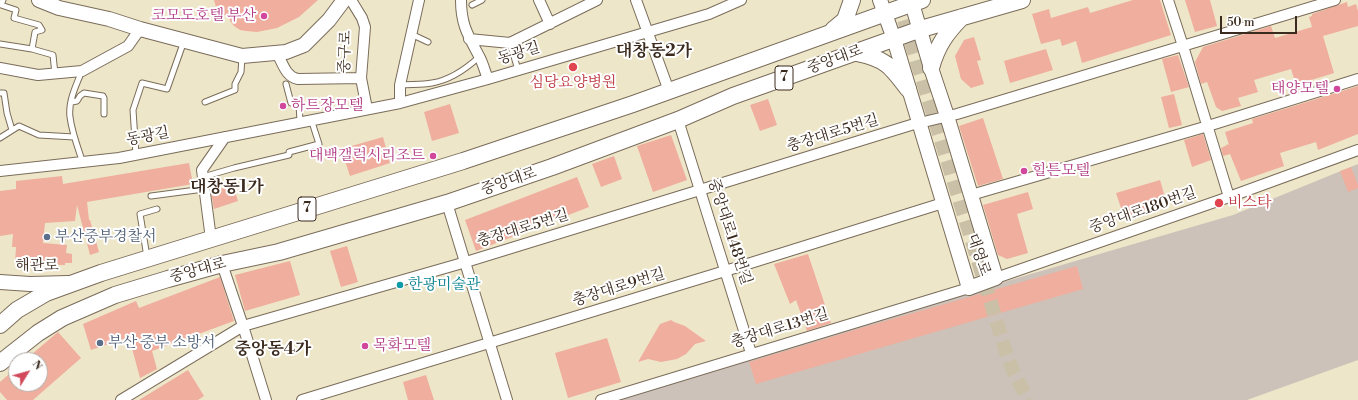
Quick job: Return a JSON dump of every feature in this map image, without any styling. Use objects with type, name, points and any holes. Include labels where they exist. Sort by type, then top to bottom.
[{"type":"main road","name":"중구로","points":[[39,0],[71,5],[140,29],[242,56],[286,52],[304,45],[329,20],[344,0]]},
{"type":"main road","points":[[830,32],[845,20],[852,0]]},
{"type":"main road","name":"중앙대로","points":[[0,363],[38,333],[62,318],[116,295],[222,264],[278,252],[447,203],[552,167],[678,120],[733,96],[857,53],[920,29],[1022,0]]},
{"type":"main road","name":"중앙대로","points":[[0,325],[18,310],[46,293],[74,282],[211,238],[463,161],[668,91],[830,32],[882,6],[916,1]]},
{"type":"main road","name":"대영로","points":[[882,6],[894,39],[969,288],[996,278],[931,68],[920,29],[916,1]]},
{"type":"main road","points":[[931,68],[935,53],[950,29],[962,17]]},
{"type":"main road","points":[[857,53],[870,55],[881,60],[894,69],[908,89]]},
{"type":"main road","name":"해관로","points":[[0,282],[30,284],[74,282]]},
{"type":"street","name":"중구로","points":[[351,0],[362,18],[365,27],[361,78],[367,109]]},
{"type":"street","points":[[400,103],[400,85],[419,0]]},
{"type":"street","points":[[461,0],[462,18],[469,39],[479,57],[488,79]]},
{"type":"street","points":[[538,0],[550,24]]},
{"type":"street","points":[[469,39],[510,43],[550,24],[582,4],[597,0]]},
{"type":"street","points":[[636,0],[668,91]]},
{"type":"street","name":"동광길","points":[[0,171],[136,156],[311,119],[400,103],[488,79],[709,14],[741,0]]},
{"type":"street","points":[[1168,0],[1229,197]]},
{"type":"street","points":[[947,116],[1335,0]]},
{"type":"street","points":[[0,68],[38,75],[82,71],[128,46],[140,29]]},
{"type":"street","points":[[277,53],[288,75],[292,78],[361,78]]},
{"type":"street","points":[[971,195],[1208,126],[1358,79]]},
{"type":"street","name":"충장대로5번길","points":[[121,400],[243,326],[466,262],[919,123],[947,116]]},
{"type":"street","name":"중앙대로148번길","points":[[678,120],[751,353]]},
{"type":"street","points":[[211,238],[202,170],[225,138]]},
{"type":"street","name":"중앙대로180번길","points":[[996,278],[1229,197],[1358,150]]},
{"type":"street","points":[[447,203],[507,400]]},
{"type":"street","name":"충장대로9번길","points":[[302,400],[943,203]]},
{"type":"street","points":[[222,264],[266,400]]},
{"type":"street","name":"충장대로13번길","points":[[601,400],[751,353],[969,288]]},
{"type":"lane","points":[[3,0],[1,5],[16,10],[14,18],[39,25],[42,30],[35,32],[32,49]]},
{"type":"lane","points":[[472,5],[482,0]]},
{"type":"lane","points":[[411,34],[428,42]]},
{"type":"lane","points":[[136,156],[133,110],[142,83],[167,89],[184,40]]},
{"type":"lane","points":[[510,43],[518,70]]},
{"type":"lane","points":[[0,44],[32,49],[53,55],[56,74]]},
{"type":"lane","points":[[205,102],[235,90],[235,84],[241,72],[242,56]]},
{"type":"lane","points":[[400,85],[432,83],[445,80],[471,65],[479,57]]},
{"type":"lane","points":[[82,71],[72,102],[70,116],[74,137],[83,163]]},
{"type":"lane","points":[[286,84],[291,103],[299,103],[300,122]]},
{"type":"lane","points":[[0,93],[4,93],[7,113],[12,130]]},
{"type":"lane","points":[[72,102],[77,101],[84,93],[103,96],[104,114]]},
{"type":"lane","points":[[203,177],[234,168],[289,156],[289,152],[319,144],[311,119]]},
{"type":"lane","points":[[0,138],[19,126],[39,135],[74,137]]},
{"type":"lane","points":[[151,196],[204,189]]},
{"type":"lane","points":[[147,259],[140,214],[157,209]]},
{"type":"shaded area","points":[[1358,164],[1358,360],[1247,400],[611,400],[743,358],[1233,215]]},
{"type":"building","name":"코모도호텔 부산","points":[[214,0],[318,0],[299,17],[277,28],[257,32],[240,30],[234,26],[230,21],[229,16],[218,14]]},
{"type":"building","points":[[1133,0],[1160,0],[1171,35],[1082,63],[1076,41],[1062,46],[1060,39],[1041,44],[1032,14],[1049,9],[1051,18],[1088,7],[1090,13]]},
{"type":"building","points":[[1185,0],[1210,0],[1217,26],[1195,32]]},
{"type":"building","points":[[1347,2],[1348,7],[1356,4],[1358,11],[1358,26],[1323,36],[1334,73],[1308,81],[1310,87],[1298,91],[1291,69],[1254,80],[1258,92],[1238,98],[1241,106],[1222,111],[1216,107],[1207,82],[1201,84],[1195,62],[1203,47],[1271,26],[1275,38],[1312,27],[1309,17],[1312,16],[1312,14]]},
{"type":"building","points":[[974,37],[981,60],[977,61],[984,84],[971,88],[961,79],[955,56],[964,40]]},
{"type":"building","points":[[1046,49],[1053,70],[1010,83],[1004,61]]},
{"type":"building","points":[[1178,55],[1189,87],[1171,92],[1162,59]]},
{"type":"building","points":[[1358,86],[1358,134],[1318,150],[1316,142],[1280,153],[1284,166],[1241,181],[1230,154],[1223,156],[1221,148],[1227,144],[1229,145],[1225,132],[1253,123],[1252,119]]},
{"type":"building","points":[[1174,94],[1182,125],[1169,128],[1161,97]]},
{"type":"building","points":[[768,99],[777,125],[760,131],[750,105]]},
{"type":"building","points":[[450,104],[459,133],[432,141],[424,112]]},
{"type":"building","points":[[983,118],[1003,179],[978,186],[959,126]]},
{"type":"building","points":[[1203,134],[1211,160],[1192,167],[1184,140]]},
{"type":"building","points":[[671,135],[687,180],[653,192],[637,146]]},
{"type":"building","points":[[383,137],[390,163],[350,176],[341,149]]},
{"type":"building","points":[[614,156],[622,179],[601,187],[592,164]]},
{"type":"building","points":[[189,163],[193,184],[87,202],[89,220],[99,252],[90,255],[77,205],[75,221],[45,223],[43,243],[67,245],[66,253],[72,254],[72,263],[65,263],[65,265],[15,264],[16,247],[12,247],[13,234],[0,236],[0,191],[16,189],[16,181],[62,176],[63,184]]},
{"type":"building","points":[[1351,167],[1358,188],[1348,192],[1340,171]]},
{"type":"building","points":[[577,177],[589,207],[476,251],[465,220]]},
{"type":"building","points":[[1160,180],[1167,204],[1124,217],[1116,193]]},
{"type":"building","points":[[233,185],[238,201],[214,209],[211,192]]},
{"type":"building","points":[[1028,192],[1033,209],[1017,214],[1028,253],[1007,259],[998,255],[983,205]]},
{"type":"building","points":[[347,246],[358,282],[341,287],[330,251]]},
{"type":"building","points":[[808,254],[831,323],[807,331],[796,300],[790,304],[774,264]]},
{"type":"building","points":[[290,261],[300,295],[245,311],[235,275]]},
{"type":"building","points":[[1077,266],[1083,289],[756,384],[749,362]]},
{"type":"building","points":[[220,277],[234,321],[152,351],[157,369],[140,378],[129,337],[91,350],[83,324],[136,301],[139,308]]},
{"type":"building","points":[[671,320],[685,326],[706,341],[695,344],[686,354],[677,359],[661,362],[648,359],[638,362],[660,324]]},
{"type":"building","points":[[58,332],[81,358],[48,387],[48,352],[34,352]]},
{"type":"building","points":[[607,338],[621,382],[568,398],[555,353]]},
{"type":"building","points":[[188,370],[204,396],[198,400],[139,400]]},
{"type":"building","points":[[8,375],[8,392],[42,392],[33,400],[7,400],[0,392],[0,382]]},
{"type":"building","points":[[426,375],[434,400],[408,400],[403,382]]},
{"type":"tunnel","points":[[898,0],[1005,349],[1013,371],[1028,400]]},
{"type":"place","name":"코모도호텔 부산","points":[[264,16]]},
{"type":"place","name":"심당요양병원","points":[[573,67]]},
{"type":"place","name":"태양모텔","points":[[1337,89]]},
{"type":"place","name":"하트장모텔","points":[[283,106]]},
{"type":"place","name":"대백갤럭시리조트","points":[[433,156]]},
{"type":"place","name":"힐튼모텔","points":[[1024,171]]},
{"type":"place","name":"비스타","points":[[1219,203]]},
{"type":"place","name":"부산중부경찰서","points":[[47,237]]},
{"type":"place","name":"한광미술관","points":[[400,285]]},
{"type":"place","name":"부산 중부 소방서","points":[[100,343]]},
{"type":"place","name":"목화모텔","points":[[365,346]]},
{"type":"district","name":"대창동2가","points":[[654,52]]},
{"type":"district","name":"대창동1가","points":[[227,188]]},
{"type":"district","name":"중앙동4가","points":[[273,350]]}]
